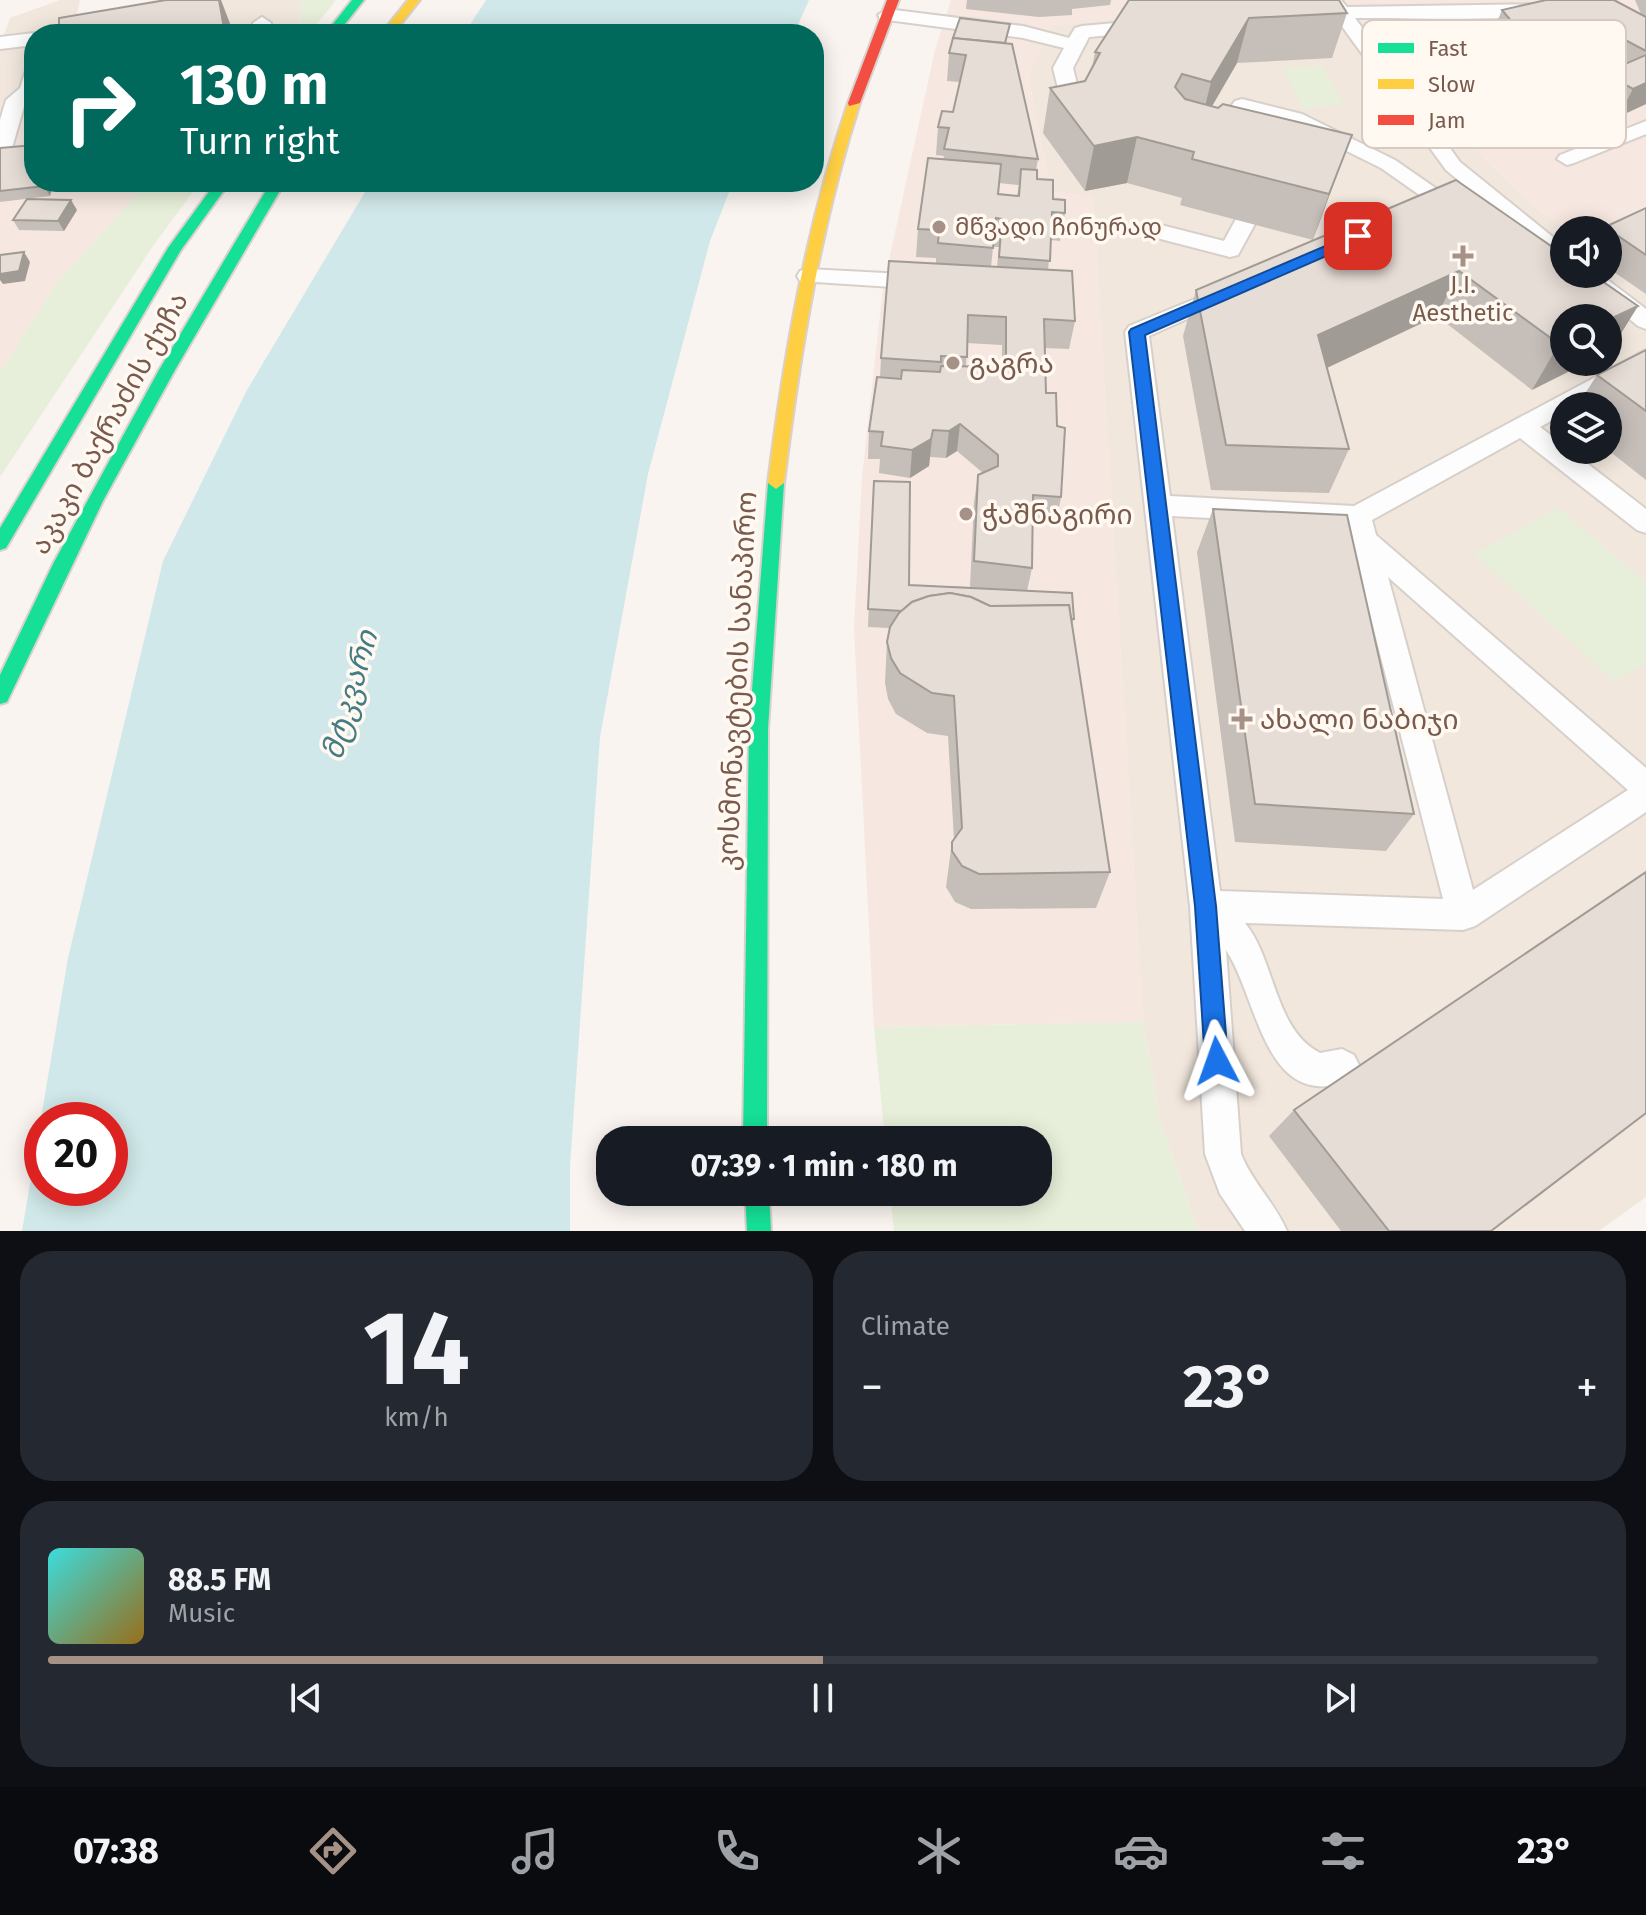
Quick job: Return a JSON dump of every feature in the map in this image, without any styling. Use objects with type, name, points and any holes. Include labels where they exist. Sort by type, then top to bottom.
[{"type":"main road","points":[[339,24],[358,0]]},
{"type":"main road","points":[[395,24],[414,0]]},
{"type":"main road","name":"კოსმონავტების სანაპირო","points":[[755,1126],[754,911],[765,588],[772,506],[808,276],[831,176],[890,8]]},
{"type":"main road","name":"აკაკი ბაქრაძის ქუჩა","points":[[0,543],[175,248],[216,192]]},
{"type":"main road","name":"აკაკი ბაქრაძის ქუჩა","points":[[0,696],[28,632],[182,342],[272,192]]},
{"type":"main road","points":[[758,1206],[759,1231]]},
{"type":"lane","points":[[1336,7],[1543,10],[1606,0]]},
{"type":"lane","points":[[1581,3],[1610,20]]},
{"type":"lane","points":[[1336,7],[1362,42]]},
{"type":"lane","points":[[890,8],[1023,32],[1074,45]]},
{"type":"lane","points":[[1071,100],[1063,68],[1082,32],[1161,24]]},
{"type":"lane","points":[[0,43],[24,40]]},
{"type":"lane","points":[[2,144],[16,100],[24,94]]},
{"type":"lane","points":[[1242,105],[1295,118],[1388,164],[1477,223]]},
{"type":"lane","points":[[1284,141],[1295,118]]},
{"type":"lane","points":[[1626,135],[1646,127]]},
{"type":"lane","points":[[2,144],[24,136]]},
{"type":"lane","points":[[1440,148],[1453,166],[1550,246]]},
{"type":"lane","points":[[1567,159],[1594,148]]},
{"type":"lane","points":[[1412,213],[1441,200]]},
{"type":"lane","points":[[1161,232],[1230,250],[1245,222]]},
{"type":"lane","points":[[1525,252],[1550,265]]},
{"type":"lane","points":[[808,276],[945,283]]},
{"type":"lane","points":[[1253,282],[1137,332],[1206,906],[1223,1154],[1233,1181],[1268,1231]]},
{"type":"lane","points":[[1591,288],[1637,315]]},
{"type":"lane","points":[[1603,288],[1637,315]]},
{"type":"lane","points":[[1362,529],[1522,426],[1646,358]]},
{"type":"lane","points":[[1522,426],[1646,523]]},
{"type":"lane","points":[[1159,505],[1362,529],[1646,787]]},
{"type":"lane","points":[[1362,529],[1362,585],[1463,915]]},
{"type":"lane","points":[[1206,906],[1463,915],[1646,795]]},
{"type":"lane","points":[[1206,906],[1239,940],[1260,983],[1281,1040],[1301,1061],[1320,1070],[1342,1067]]},
{"type":"shaded area","points":[[60,0],[80,0],[77,14],[157,0],[302,0],[298,24],[24,24],[24,115],[0,117],[0,46],[10,18]]},
{"type":"shaded area","points":[[951,0],[1646,0],[1646,282],[1622,249],[1622,216],[1550,217],[1536,208],[1473,148],[1626,148],[1626,20],[1362,20],[1362,42],[1320,2],[1052,25],[1028,75],[1051,191],[1093,196],[1143,1022],[874,1027],[854,629],[862,477],[883,288],[935,50]]},
{"type":"shaded area","points":[[1320,2],[1362,42],[1362,148],[1473,148],[1536,208],[1550,217],[1550,288],[1622,288],[1622,266],[1646,282],[1646,1197],[1599,1231],[1198,1231],[1160,1120],[1143,1022],[1093,197],[1051,191],[1028,75],[1052,25]]},
{"type":"shaded area","points":[[24,115],[24,192],[139,192],[58,281],[0,372],[0,117]]},
{"type":"green space","points":[[302,0],[336,0],[317,24],[298,24]]},
{"type":"green space","points":[[1322,66],[1345,105],[1303,108],[1282,68]]},
{"type":"green space","points":[[139,192],[193,192],[153,246],[0,477],[0,372],[58,281]]},
{"type":"green space","points":[[1558,508],[1646,583],[1646,663],[1615,682],[1474,554]]},
{"type":"green space","points":[[1143,1022],[1160,1120],[1198,1231],[894,1231],[891,1206],[1052,1206],[1052,1126],[884,1126],[874,1027]]},
{"type":"water","points":[[486,0],[809,0],[798,24],[470,24]]},
{"type":"water","name":"მტკვარი","points":[[365,192],[729,192],[710,241],[648,474],[600,737],[570,1166],[570,1231],[22,1231],[26,1206],[128,1206],[128,1102],[44,1102],[68,958],[163,561],[247,390]]},
{"type":"building","points":[[166,0],[219,0],[223,24],[59,24],[59,18]]},
{"type":"building","points":[[1129,0],[1339,0],[1347,13],[1249,18],[1211,82],[1182,74],[1175,87],[1185,99],[1218,108],[1223,104],[1352,135],[1329,194],[1192,159],[1194,152],[1137,137],[1094,146],[1050,88],[1085,81],[1100,53],[1095,52]]},
{"type":"building","points":[[1546,0],[1614,0],[1646,17],[1646,51],[1626,40],[1626,20],[1510,20],[1502,10]]},
{"type":"building","points":[[960,18],[1010,24],[1005,43],[953,38]]},
{"type":"building","points":[[953,38],[1012,44],[1038,159],[944,149],[949,128],[938,127],[942,111],[953,112],[966,55],[949,53]]},
{"type":"building","points":[[1646,55],[1646,83],[1633,89],[1626,85],[1626,64]]},
{"type":"building","points":[[24,146],[24,188],[0,191],[0,148]]},
{"type":"building","points":[[928,158],[1001,164],[998,194],[1019,196],[1021,169],[1037,170],[1037,179],[1053,180],[1053,199],[1065,200],[1065,213],[1052,212],[1050,261],[999,257],[1002,219],[996,218],[993,248],[938,243],[939,230],[918,229]]},
{"type":"building","points":[[1456,180],[1550,245],[1550,288],[1612,288],[1638,306],[1622,313],[1622,304],[1550,304],[1550,337],[1459,271],[1318,335],[1349,449],[1226,445],[1196,290]]},
{"type":"building","points":[[27,199],[71,200],[58,221],[13,220]]},
{"type":"building","points":[[1646,208],[1646,255],[1622,239],[1622,219]]},
{"type":"building","points":[[24,252],[19,271],[0,274],[0,255]]},
{"type":"building","points":[[889,261],[1072,271],[1075,321],[1044,319],[1046,393],[1056,393],[1057,426],[1065,428],[1061,497],[1033,495],[1032,568],[974,561],[978,475],[998,466],[998,455],[960,424],[949,431],[933,430],[931,439],[912,450],[881,446],[883,432],[869,431],[877,377],[901,379],[902,370],[940,372],[941,366],[1006,367],[1006,317],[968,315],[967,357],[941,356],[941,362],[881,358]]},
{"type":"building","points":[[1646,350],[1646,411],[1598,376],[1622,376],[1622,362]]},
{"type":"building","points":[[874,481],[910,482],[909,585],[1072,593],[1074,619],[1071,619],[1069,605],[990,606],[971,597],[950,593],[912,602],[902,611],[868,609]]},
{"type":"building","points":[[1213,509],[1347,515],[1414,814],[1255,804]]},
{"type":"building","points":[[950,593],[971,597],[990,606],[1069,605],[1110,872],[979,874],[962,866],[952,851],[952,842],[962,828],[954,696],[932,693],[900,673],[891,658],[887,642],[890,627],[899,613],[912,602]]},
{"type":"building","points":[[1646,872],[1646,1113],[1491,1231],[1389,1231],[1294,1110]]},
{"type":"traffic: fast","points":[[339,24],[358,0]]},
{"type":"traffic: fast","points":[[0,543],[175,248],[216,192]]},
{"type":"traffic: fast","points":[[0,696],[96,499],[167,370],[272,192]]},
{"type":"traffic: fast","points":[[755,1126],[758,729],[776,483]]},
{"type":"traffic: fast","points":[[758,1206],[759,1231]]},
{"type":"traffic: slow","points":[[395,24],[414,0]]},
{"type":"traffic: slow","points":[[776,483],[804,291],[826,196],[854,103]]},
{"type":"traffic: jam","points":[[854,103],[893,0]]},
{"type":"place","name":"მწვადი ჩინურად","points":[[939,227]]},
{"type":"place","name":"J.I. Aesthetic","points":[[1463,256]]},
{"type":"place","name":"გაგრა","points":[[953,363]]},
{"type":"place","name":"ჭაშნაგირი","points":[[966,514]]},
{"type":"place","name":"ახალი ნაბიჯი","points":[[1242,719]]},
{"type":"route","points":[[1217,1061],[1206,906],[1137,332],[1358,236]]}]
